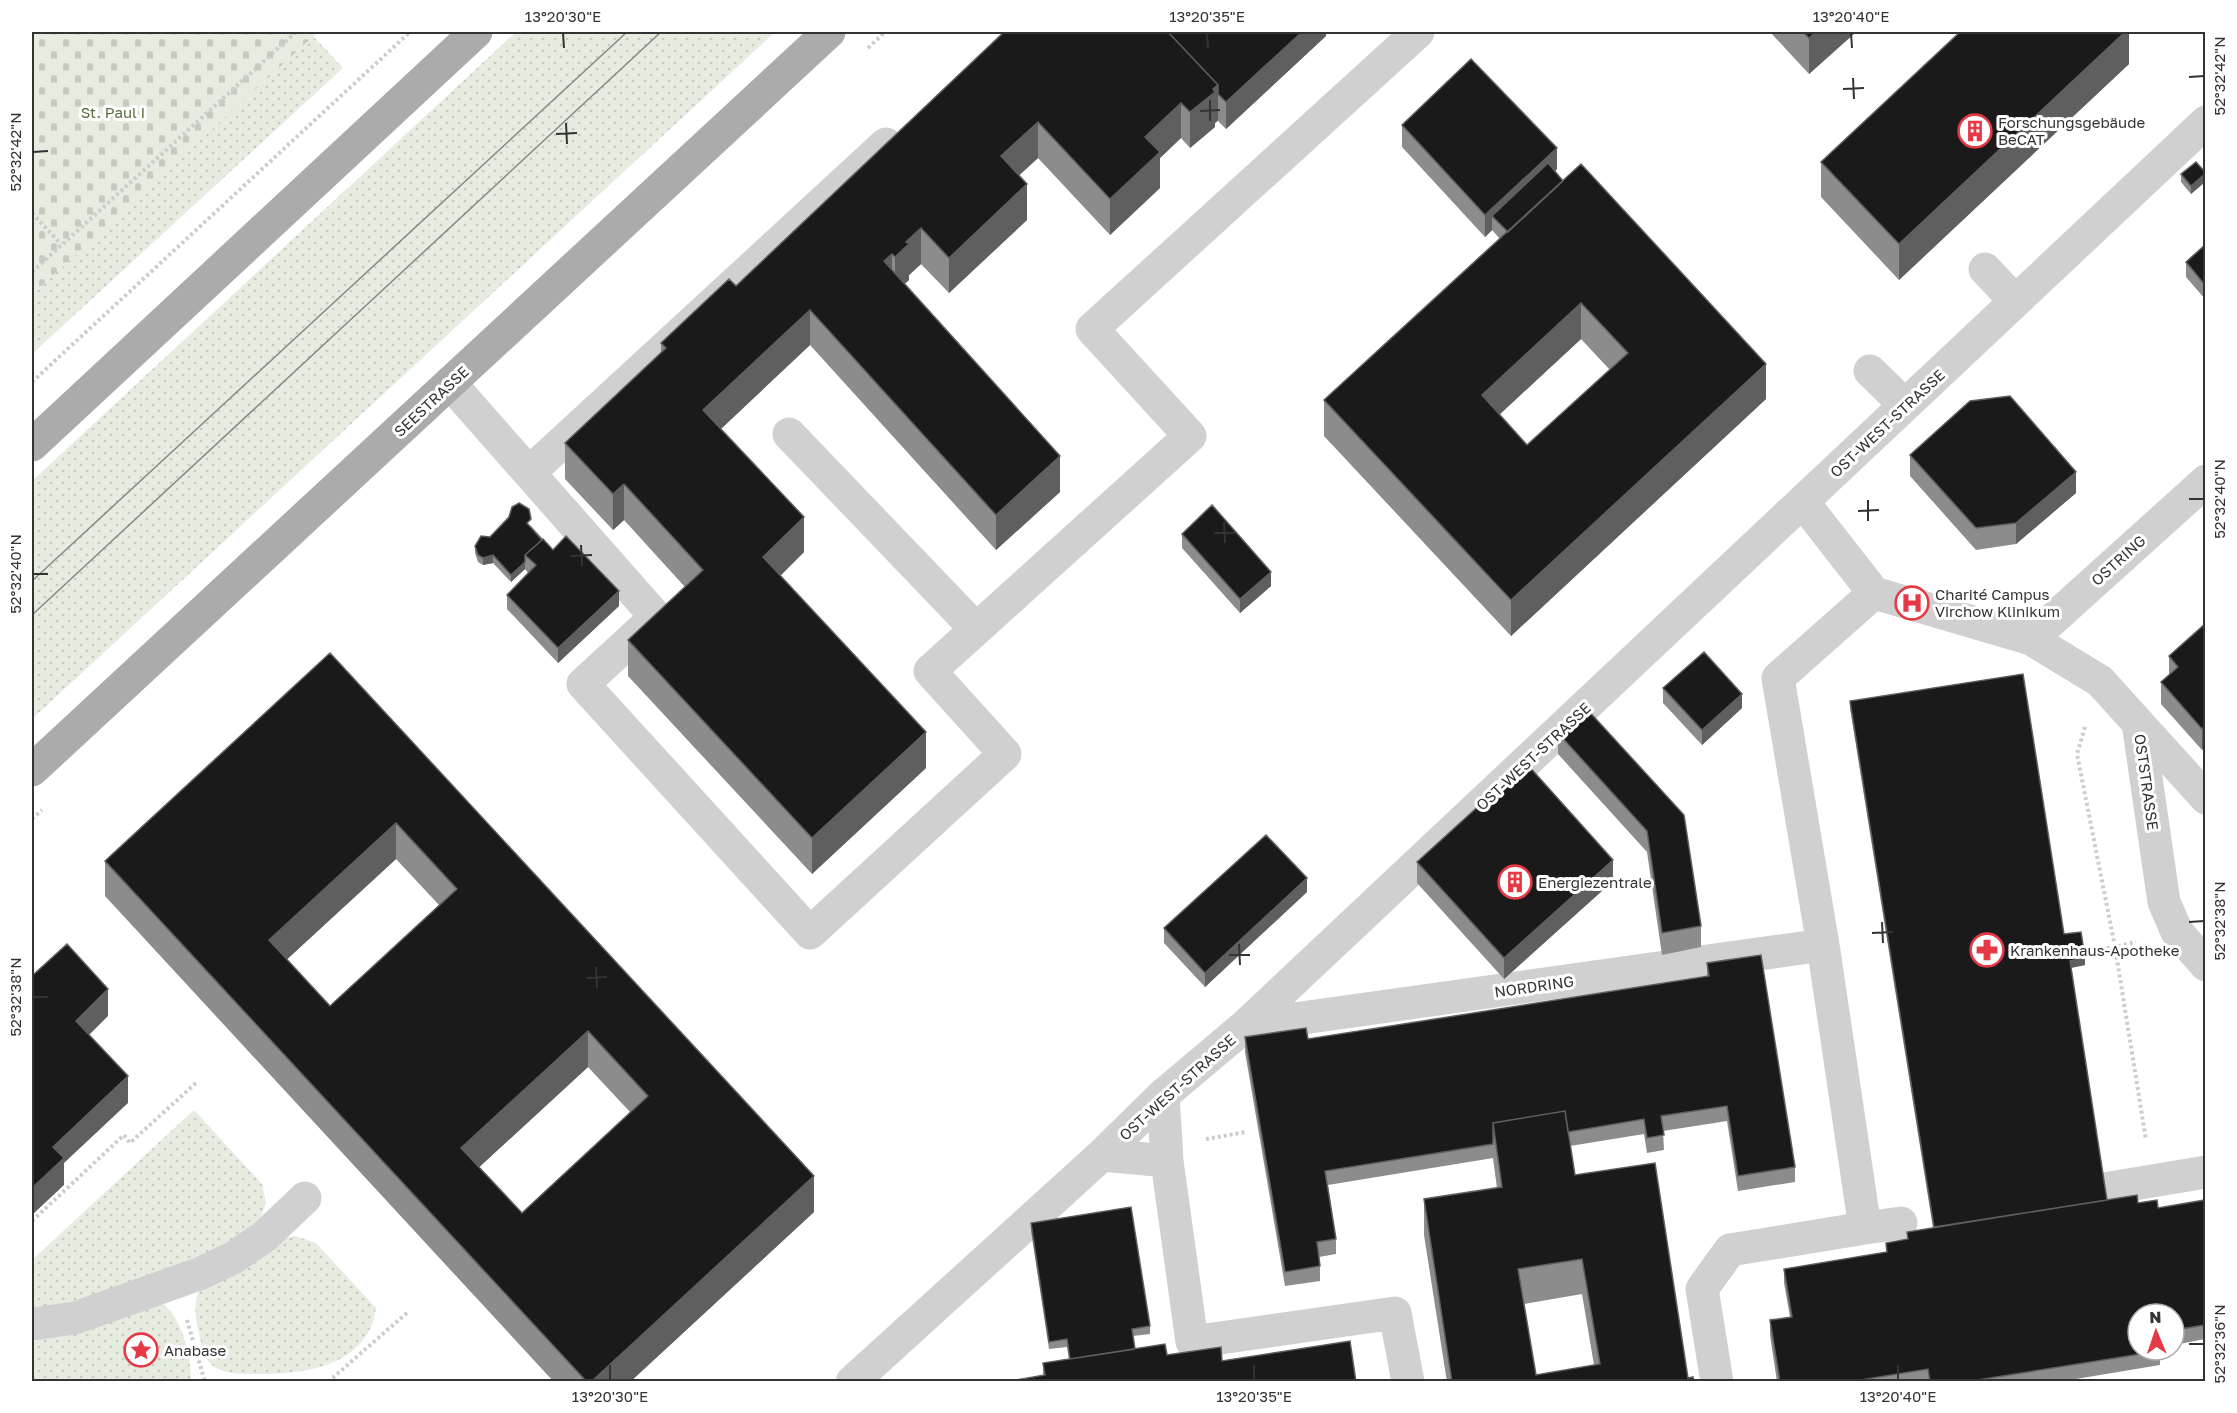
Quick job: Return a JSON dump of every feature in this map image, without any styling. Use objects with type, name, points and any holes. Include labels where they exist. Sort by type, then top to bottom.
[{"type":"main road","points":[[32,445],[476,32]]},
{"type":"main road","name":"SEESTRASSE","points":[[32,770],[829,32]]},
{"type":"lane","points":[[450,383],[531,471],[656,617],[583,684],[810,933],[1005,754],[930,671],[1190,436],[1092,329],[1418,32]]},
{"type":"lane","name":"OST-WEST-STRASSE","points":[[852,1382],[1102,1155],[1163,1095],[1245,1026],[2205,122]]},
{"type":"lane","points":[[531,471],[905,128]]},
{"type":"lane","points":[[1985,269],[2015,301]]},
{"type":"lane","points":[[1870,371],[1905,405]]},
{"type":"lane","points":[[789,434],[976,629]]},
{"type":"lane","name":"OSTRING","points":[[2031,639],[2205,481]]},
{"type":"lane","points":[[1803,502],[1874,593],[2031,639]]},
{"type":"lane","points":[[1865,1228],[1823,945],[1778,678],[1874,593]]},
{"type":"lane","name":"OSTSTRASSE","points":[[2031,639],[2100,681],[2138,723],[2164,902],[2177,932],[2205,965]]},
{"type":"lane","points":[[2138,723],[2205,798]]},
{"type":"lane","name":"NORDRING","points":[[1245,1026],[1823,945]]},
{"type":"lane","points":[[1163,1095],[1167,1161],[1192,1342],[1395,1313],[1408,1382]]},
{"type":"lane","points":[[1102,1155],[1167,1161]]},
{"type":"lane","points":[[2104,1189],[2205,1172]]},
{"type":"lane","points":[[32,1324],[75,1318],[176,1282],[233,1258],[264,1236],[305,1198]]},
{"type":"lane","points":[[1717,1382],[1702,1289],[1730,1250],[1901,1223]]},
{"type":"path","points":[[32,272],[296,32]]},
{"type":"path","points":[[32,382],[410,32]]},
{"type":"path","points":[[32,213],[61,244]]},
{"type":"path","points":[[2100,681],[2077,754],[2115,947],[2153,1181]]},
{"type":"path","points":[[2083,951],[2115,947],[2177,932]]},
{"type":"path","points":[[32,1221],[124,1135],[130,1143],[196,1082]]},
{"type":"path","points":[[176,1282],[205,1382]]},
{"type":"path","points":[[328,1382],[409,1311]]},
{"type":"path","points":[[219,1382],[241,1382]]},
{"type":"green space","name":"St. Paul I","points":[[32,32],[318,32],[32,295]]},
{"type":"green space","points":[[516,32],[775,32],[32,719],[32,481]]},
{"type":"green space","points":[[313,36],[343,68],[32,354],[32,295]]},
{"type":"green space","points":[[194,1110],[262,1184],[266,1203],[260,1220],[231,1246],[85,1302],[32,1312],[32,1260]]},
{"type":"green space","points":[[295,1236],[316,1243],[376,1308],[371,1327],[361,1343],[348,1354],[332,1363],[314,1368],[277,1374],[252,1374],[223,1371],[217,1368],[204,1354],[198,1327],[196,1305],[200,1289],[282,1239]]},
{"type":"green space","points":[[162,1303],[180,1328],[189,1361],[191,1381],[32,1382],[32,1346],[36,1339]]},
{"type":"building","points":[[1004,32],[1168,32],[1218,85],[1213,89],[1215,92],[1190,112],[1181,103],[1145,137],[1160,152],[1110,199],[1038,122],[1001,156],[1027,184],[949,258],[921,228],[906,242],[909,244],[895,257],[892,254],[884,261],[1060,456],[996,515],[810,310],[703,410],[804,517],[763,557],[926,732],[812,838],[628,640],[703,570],[624,484],[613,494],[565,443],[666,348],[661,343],[729,279],[736,286]]},
{"type":"building","points":[[1168,32],[1302,32],[1226,102],[1218,94],[1218,85]]},
{"type":"building","points":[[1803,32],[1816,32],[1809,38]]},
{"type":"building","name":"Forschungsgebäude BeCAT","points":[[1960,32],[2125,32],[1899,244],[1821,162]]},
{"type":"building","points":[[1471,59],[1557,148],[1485,215],[1402,125]]},
{"type":"building","points":[[2196,162],[2205,174],[2191,186],[2181,174]]},
{"type":"building","points":[[1548,163],[1563,181],[1508,232],[1492,216]]},
{"type":"building","points":[[1581,164],[1766,364],[1511,600],[1324,400]],"holes":[[[1581,303],[1628,353],[1527,445],[1482,395]]]},
{"type":"building","points":[[2205,245],[2205,285],[2186,262]]},
{"type":"building","points":[[2010,396],[2076,472],[2016,523],[1976,528],[1910,455],[1970,401]]},
{"type":"building","points":[[519,503],[529,509],[531,519],[527,523],[542,540],[525,555],[525,562],[511,575],[493,555],[483,558],[478,555],[475,546],[481,536],[490,537],[509,517],[512,507]]},
{"type":"building","points":[[1212,505],[1271,572],[1240,599],[1182,534]]},
{"type":"building","points":[[566,536],[619,591],[558,648],[507,595],[536,565],[525,555],[543,539],[553,550]]},
{"type":"building","points":[[2205,624],[2205,726],[2202,729],[2161,682],[2178,667],[2169,656]]},
{"type":"building","points":[[1704,652],[1742,694],[1702,730],[1663,688]]},
{"type":"building","points":[[330,653],[814,1176],[591,1382],[587,1382],[105,861]],"holes":[[[396,823],[457,889],[330,1006],[269,940]],[[588,1031],[648,1096],[522,1213],[461,1148]]]},
{"type":"building","points":[[2023,674],[2064,934],[2081,932],[2085,957],[2070,961],[2107,1200],[1934,1227],[1850,701]]},
{"type":"building","points":[[1585,707],[1684,815],[1701,926],[1662,933],[1647,831],[1558,733]]},
{"type":"building","name":"Energiezentrale","points":[[1526,763],[1613,860],[1504,958],[1417,862]]},
{"type":"building","points":[[1266,835],[1307,878],[1205,973],[1164,928]]},
{"type":"building","points":[[67,944],[108,989],[76,1021],[128,1076],[53,1147],[64,1158],[32,1188],[32,973],[33,975]]},
{"type":"building","points":[[1761,955],[1795,1167],[1738,1176],[1727,1106],[1661,1116],[1664,1135],[1647,1138],[1644,1119],[1568,1132],[1565,1111],[1493,1123],[1493,1144],[1325,1171],[1336,1239],[1317,1242],[1320,1266],[1285,1272],[1245,1037],[1306,1028],[1308,1039],[1709,976],[1707,963]]},
{"type":"building","points":[[1565,1111],[1575,1175],[1655,1163],[1688,1378],[1693,1377],[1694,1382],[1452,1382],[1424,1199],[1502,1187],[1493,1123]],"holes":[[[1582,1259],[1600,1364],[1536,1375],[1518,1269]]]},
{"type":"building","points":[[2137,1195],[2138,1203],[2157,1200],[2158,1208],[2205,1200],[2205,1325],[2186,1328],[2186,1302],[2126,1302],[2126,1356],[1965,1382],[1930,1382],[1928,1369],[1848,1382],[1780,1382],[1770,1320],[1792,1317],[1784,1269],[1887,1252],[1886,1243],[1908,1239],[1907,1232]]},
{"type":"building","points":[[1131,1207],[1150,1326],[1132,1329],[1135,1349],[1070,1359],[1067,1339],[1049,1342],[1031,1223]]},
{"type":"building","points":[[1350,1341],[1356,1382],[1005,1382],[1045,1375],[1043,1363],[1165,1344],[1167,1355],[1221,1347],[1222,1361]]},
{"type":"tram line","points":[[32,581],[627,32]]},
{"type":"tram line","points":[[32,615],[661,32]]},
{"type":"place","name":"Forschungsgebäude BeCAT","points":[[1975,131]]},
{"type":"place","name":"Charité Campus Virchow Klinikum","points":[[1912,603]]},
{"type":"place","name":"Energiezentrale","points":[[1515,882]]},
{"type":"place","name":"Krankenhaus-Apotheke","points":[[1987,950]]},
{"type":"place","name":"Anabase","points":[[141,1350]]}]
